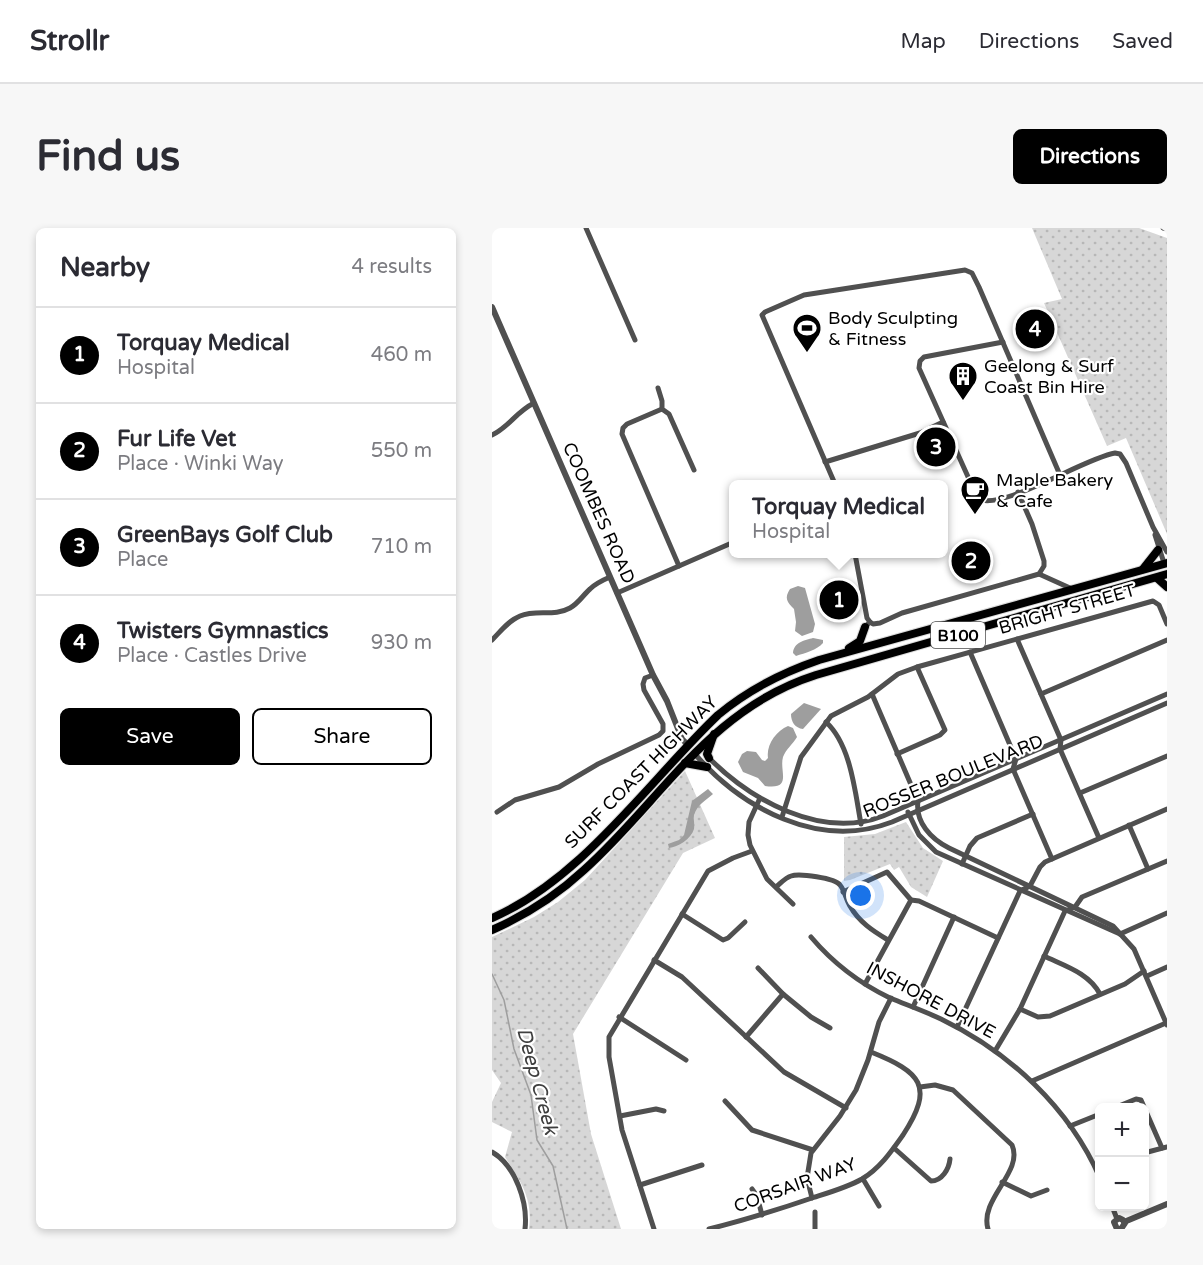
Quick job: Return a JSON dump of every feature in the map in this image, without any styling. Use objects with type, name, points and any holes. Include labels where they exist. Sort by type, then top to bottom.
[{"type":"main road","points":[[1143,569],[1162,551]]},
{"type":"main road","name":"SURF COAST HIGHWAY","points":[[492,918],[537,893],[571,867],[718,715],[752,690],[787,672],[819,660],[1143,569],[1166,568]]},
{"type":"main road","name":"SURF COAST HIGHWAY","points":[[492,930],[558,893],[585,870],[714,734],[752,704],[797,681],[1157,578],[1166,568]]},
{"type":"main road","points":[[1157,578],[1167,587]]},
{"type":"main road","points":[[819,660],[826,655],[856,645],[863,636],[867,624]]},
{"type":"main road","points":[[685,763],[708,763],[708,754],[714,734]]},
{"type":"main road","points":[[690,743],[697,751]]},
{"type":"main road","points":[[622,816],[629,824]]},
{"type":"street","points":[[586,228],[635,340]]},
{"type":"street","points":[[833,480],[762,315],[804,295],[965,270],[972,273],[1060,475]]},
{"type":"street","name":"COOMBES ROAD","points":[[492,307],[652,675],[680,731],[690,743]]},
{"type":"street","points":[[1003,342],[924,357],[920,361],[919,368],[975,495],[983,502],[1018,492],[1108,454],[1120,454],[1129,469],[1153,527],[1166,568]]},
{"type":"street","points":[[658,388],[662,409]]},
{"type":"street","points":[[492,435],[506,426],[520,411],[534,403]]},
{"type":"street","points":[[662,409],[669,414],[694,470]]},
{"type":"street","points":[[662,409],[627,424],[622,428],[622,434],[679,566]]},
{"type":"street","points":[[825,462],[914,435],[943,422]]},
{"type":"street","points":[[856,558],[867,624],[880,623],[902,613],[1039,574],[1044,561],[1032,524],[1018,492]]},
{"type":"street","points":[[617,593],[729,544]]},
{"type":"street","points":[[1039,574],[1073,589]]},
{"type":"street","points":[[492,640],[507,623],[520,615],[553,613],[569,609],[578,603],[593,586],[610,577]]},
{"type":"street","name":"BRIGHT STREET","points":[[782,817],[801,757],[826,722],[837,711],[872,694],[898,674],[1153,601],[1157,602],[1167,624]]},
{"type":"street","points":[[1017,639],[1061,740],[1060,749],[1099,838]]},
{"type":"street","points":[[1041,694],[1167,640]]},
{"type":"street","points":[[970,652],[1016,759],[1013,769],[1052,859]]},
{"type":"street","points":[[897,754],[940,735],[945,730],[917,667]]},
{"type":"street","points":[[497,812],[515,800],[559,787],[598,764],[660,735],[663,724],[644,687],[645,678],[652,675]]},
{"type":"street","points":[[872,694],[918,801],[917,811],[926,829],[935,840],[1107,922],[1134,949],[1167,1024],[1032,1081]]},
{"type":"street","name":"ROSSER BOULEVARD","points":[[697,751],[708,763],[739,785],[784,809],[829,823],[861,822],[876,819],[1167,694]]},
{"type":"street","name":"ROSSER BOULEVARD","points":[[697,751],[735,793],[755,806],[821,830],[836,832],[863,830],[884,825],[1167,703]]},
{"type":"street","points":[[826,722],[835,733],[852,772],[863,830]]},
{"type":"street","points":[[1080,794],[1167,756]]},
{"type":"street","points":[[760,798],[749,822],[748,835],[767,879],[793,904]]},
{"type":"street","points":[[906,806],[919,835],[929,847],[1020,891],[1120,934],[1167,913]]},
{"type":"street","points":[[957,1027],[1020,891],[1030,886],[1040,867],[1052,859],[1167,809]]},
{"type":"street","points":[[962,864],[972,843],[977,838],[1033,814]]},
{"type":"street","points":[[1130,825],[1148,869]]},
{"type":"street","points":[[654,1229],[622,1130],[608,1050],[611,1030],[708,871],[753,851]]},
{"type":"street","points":[[995,1051],[1020,1009],[1065,911],[1075,907],[1082,897],[1167,861]]},
{"type":"street","points":[[843,892],[887,872],[911,900]]},
{"type":"street","points":[[776,887],[793,875],[834,880],[840,885],[858,917],[868,927],[888,940]]},
{"type":"street","points":[[911,900],[915,899],[998,938]]},
{"type":"street","points":[[865,984],[911,900]]},
{"type":"street","points":[[682,914],[720,939],[728,938],[745,922]]},
{"type":"street","points":[[913,1007],[954,917]]},
{"type":"street","name":"INSHORE DRIVE","points":[[811,937],[839,966],[865,984],[957,1027],[995,1051],[1032,1081],[1070,1126],[1095,1168]]},
{"type":"street","points":[[1044,956],[1082,974],[1095,984],[1100,994]]},
{"type":"street","points":[[654,960],[682,977],[784,1072],[846,1108]]},
{"type":"street","points":[[1020,1009],[1038,1017],[1046,1017],[1145,974],[1167,967]]},
{"type":"street","points":[[758,968],[811,1017],[830,1028]]},
{"type":"street","points":[[746,1037],[783,993]]},
{"type":"street","points":[[812,1198],[807,1185],[807,1172],[813,1149],[846,1108],[856,1090],[871,1052],[879,1022],[891,998]]},
{"type":"street","points":[[619,1017],[686,1060]]},
{"type":"street","points":[[871,1052],[905,1068],[914,1076],[920,1087],[935,1085],[953,1090],[1009,1142],[1014,1158],[987,1213],[988,1229]]},
{"type":"street","name":"CORSAIR WAY","points":[[709,1229],[762,1215],[863,1179],[878,1167],[894,1148],[918,1110],[920,1087]]},
{"type":"street","points":[[1124,1103],[1136,1098],[1142,1103]]},
{"type":"street","points":[[725,1101],[752,1130],[813,1149]]},
{"type":"street","points":[[620,1116],[656,1109],[664,1111]]},
{"type":"street","points":[[1070,1126],[1095,1116]]},
{"type":"street","points":[[1149,1116],[1165,1148],[1149,1152]]},
{"type":"street","points":[[894,1148],[931,1181],[943,1176],[950,1165],[950,1159]]},
{"type":"street","points":[[492,1152],[507,1166],[524,1197],[525,1229]]},
{"type":"street","points":[[640,1185],[702,1165]]},
{"type":"street","points":[[863,1179],[879,1206]]},
{"type":"street","points":[[1002,1182],[1031,1196],[1047,1190]]},
{"type":"street","points":[[752,1190],[757,1196],[762,1215]]},
{"type":"street","points":[[1121,1220],[1167,1204]]},
{"type":"street","points":[[1115,1211],[1125,1225],[1117,1228]]},
{"type":"street","points":[[814,1212],[815,1229]]},
{"type":"shaded area","points":[[1032,228],[1139,228],[1167,238],[1167,534],[1126,438],[1107,446],[1044,303],[1062,299]]},
{"type":"shaded area","points":[[798,586],[805,588],[815,624],[813,632],[802,636],[795,631],[794,609],[787,597],[790,589]]},
{"type":"shaded area","points":[[813,638],[823,640],[823,643],[803,654],[796,656],[793,653],[798,644]]},
{"type":"shaded area","points":[[804,703],[821,709],[803,729],[794,724],[791,714]]},
{"type":"shaded area","points":[[788,726],[793,728],[797,737],[783,757],[782,782],[779,785],[765,786],[758,778],[743,772],[738,762],[742,754],[747,751],[756,752],[765,761],[773,739]]},
{"type":"shaded area","points":[[685,771],[715,838],[683,853],[573,1034],[591,1134],[621,1229],[529,1229],[527,1199],[521,1183],[505,1157],[512,1132],[492,1122],[492,1102],[501,1083],[492,1070],[492,937],[534,917],[558,902],[585,880]]},
{"type":"shaded area","points":[[708,789],[713,794],[695,811],[692,833],[684,842],[669,848],[668,844],[679,840],[684,835],[692,801]]},
{"type":"shaded area","points":[[906,822],[923,848],[943,861],[927,897],[911,887],[899,867],[894,870],[890,864],[844,881],[844,837],[875,834]]},
{"type":"waterway","name":"Deep Creek","points":[[492,974],[504,1000],[514,1049],[531,1095],[537,1140],[553,1166],[567,1229]]},
{"type":"place","name":"Twisters Gymnastics","points":[[1035,329]]},
{"type":"place","name":"Body Sculpting & Fitness","points":[[807,354]]},
{"type":"place","name":"Geelong & Surf Coast Bin Hire","points":[[963,402]]},
{"type":"place","name":"GreenBays Golf Club","points":[[936,447]]},
{"type":"place","name":"Maple Bakery & Cafe","points":[[975,516]]},
{"type":"place","name":"Fur Life Vet","points":[[971,561]]},
{"type":"place","name":"Torquay Medical","points":[[839,600]]}]
